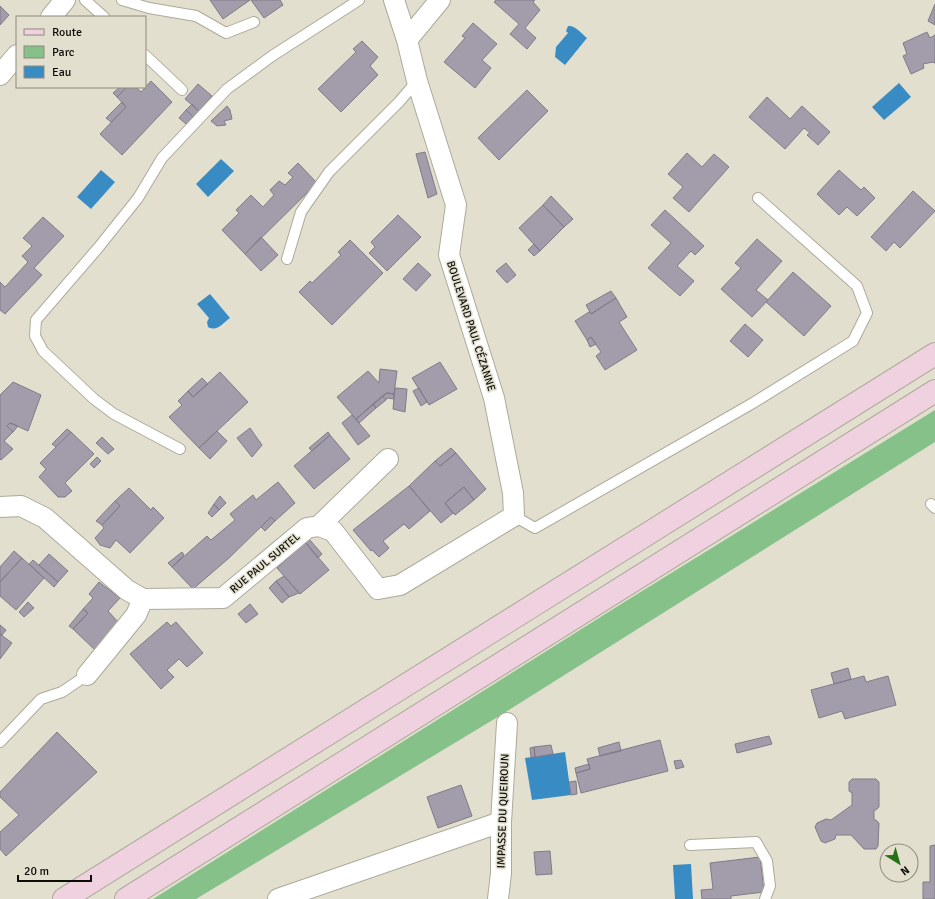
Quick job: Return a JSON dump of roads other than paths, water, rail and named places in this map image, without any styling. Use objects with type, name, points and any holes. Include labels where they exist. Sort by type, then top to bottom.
[{"type":"main road","points":[[64,899],[935,354]]},
{"type":"main road","points":[[126,899],[935,391]]},
{"type":"street","name":"BOULEVARD PAUL CÉZANNE","points":[[394,0],[407,40],[417,81],[456,205],[449,255],[494,398],[513,493],[514,516]]},
{"type":"street","points":[[407,40],[440,0]]},
{"type":"street","points":[[0,75],[16,56]]},
{"type":"street","points":[[388,459],[319,526],[333,532],[378,589],[400,585],[514,516]]},
{"type":"street","points":[[0,507],[21,506],[45,518],[127,590],[142,599],[136,614],[87,675]]},
{"type":"street","name":"RUE PAUL SURTEL","points":[[142,599],[223,598],[307,528],[319,526]]},
{"type":"street","name":"IMPASSE DU QUEIROUN","points":[[498,899],[501,873],[501,822],[507,723]]},
{"type":"street","points":[[278,899],[501,822]]},
{"type":"lane","points":[[85,0],[103,16]]},
{"type":"lane","points":[[122,0],[149,8],[196,16],[226,33],[254,22]]},
{"type":"lane","points":[[180,449],[114,414],[94,399],[43,351],[35,336],[36,320],[98,248],[138,198],[162,158],[227,89],[272,56],[359,0]]},
{"type":"lane","points":[[146,57],[182,90]]},
{"type":"lane","points":[[287,260],[301,212],[329,172],[399,102],[417,81]]},
{"type":"lane","points":[[514,516],[534,528],[753,403],[853,341],[867,313],[857,286],[758,198]]},
{"type":"lane","points":[[0,742],[41,699],[62,692],[87,675]]},
{"type":"lane","points":[[690,845],[756,842],[767,861],[770,886],[766,899]]},
{"type":"water","points":[[568,26],[576,28],[587,38],[565,65],[555,57],[556,47],[568,33],[566,31]]},
{"type":"water","points":[[899,83],[911,97],[884,120],[872,107]]},
{"type":"water","points":[[221,159],[234,171],[208,197],[196,184]]},
{"type":"water","points":[[101,170],[115,182],[91,209],[77,197]]},
{"type":"water","points":[[210,294],[230,318],[217,328],[208,327],[207,322],[209,318],[197,304]]},
{"type":"water","points":[[565,752],[571,795],[532,800],[525,758]]},
{"type":"water","points":[[691,864],[693,899],[675,899],[673,865]]}]
